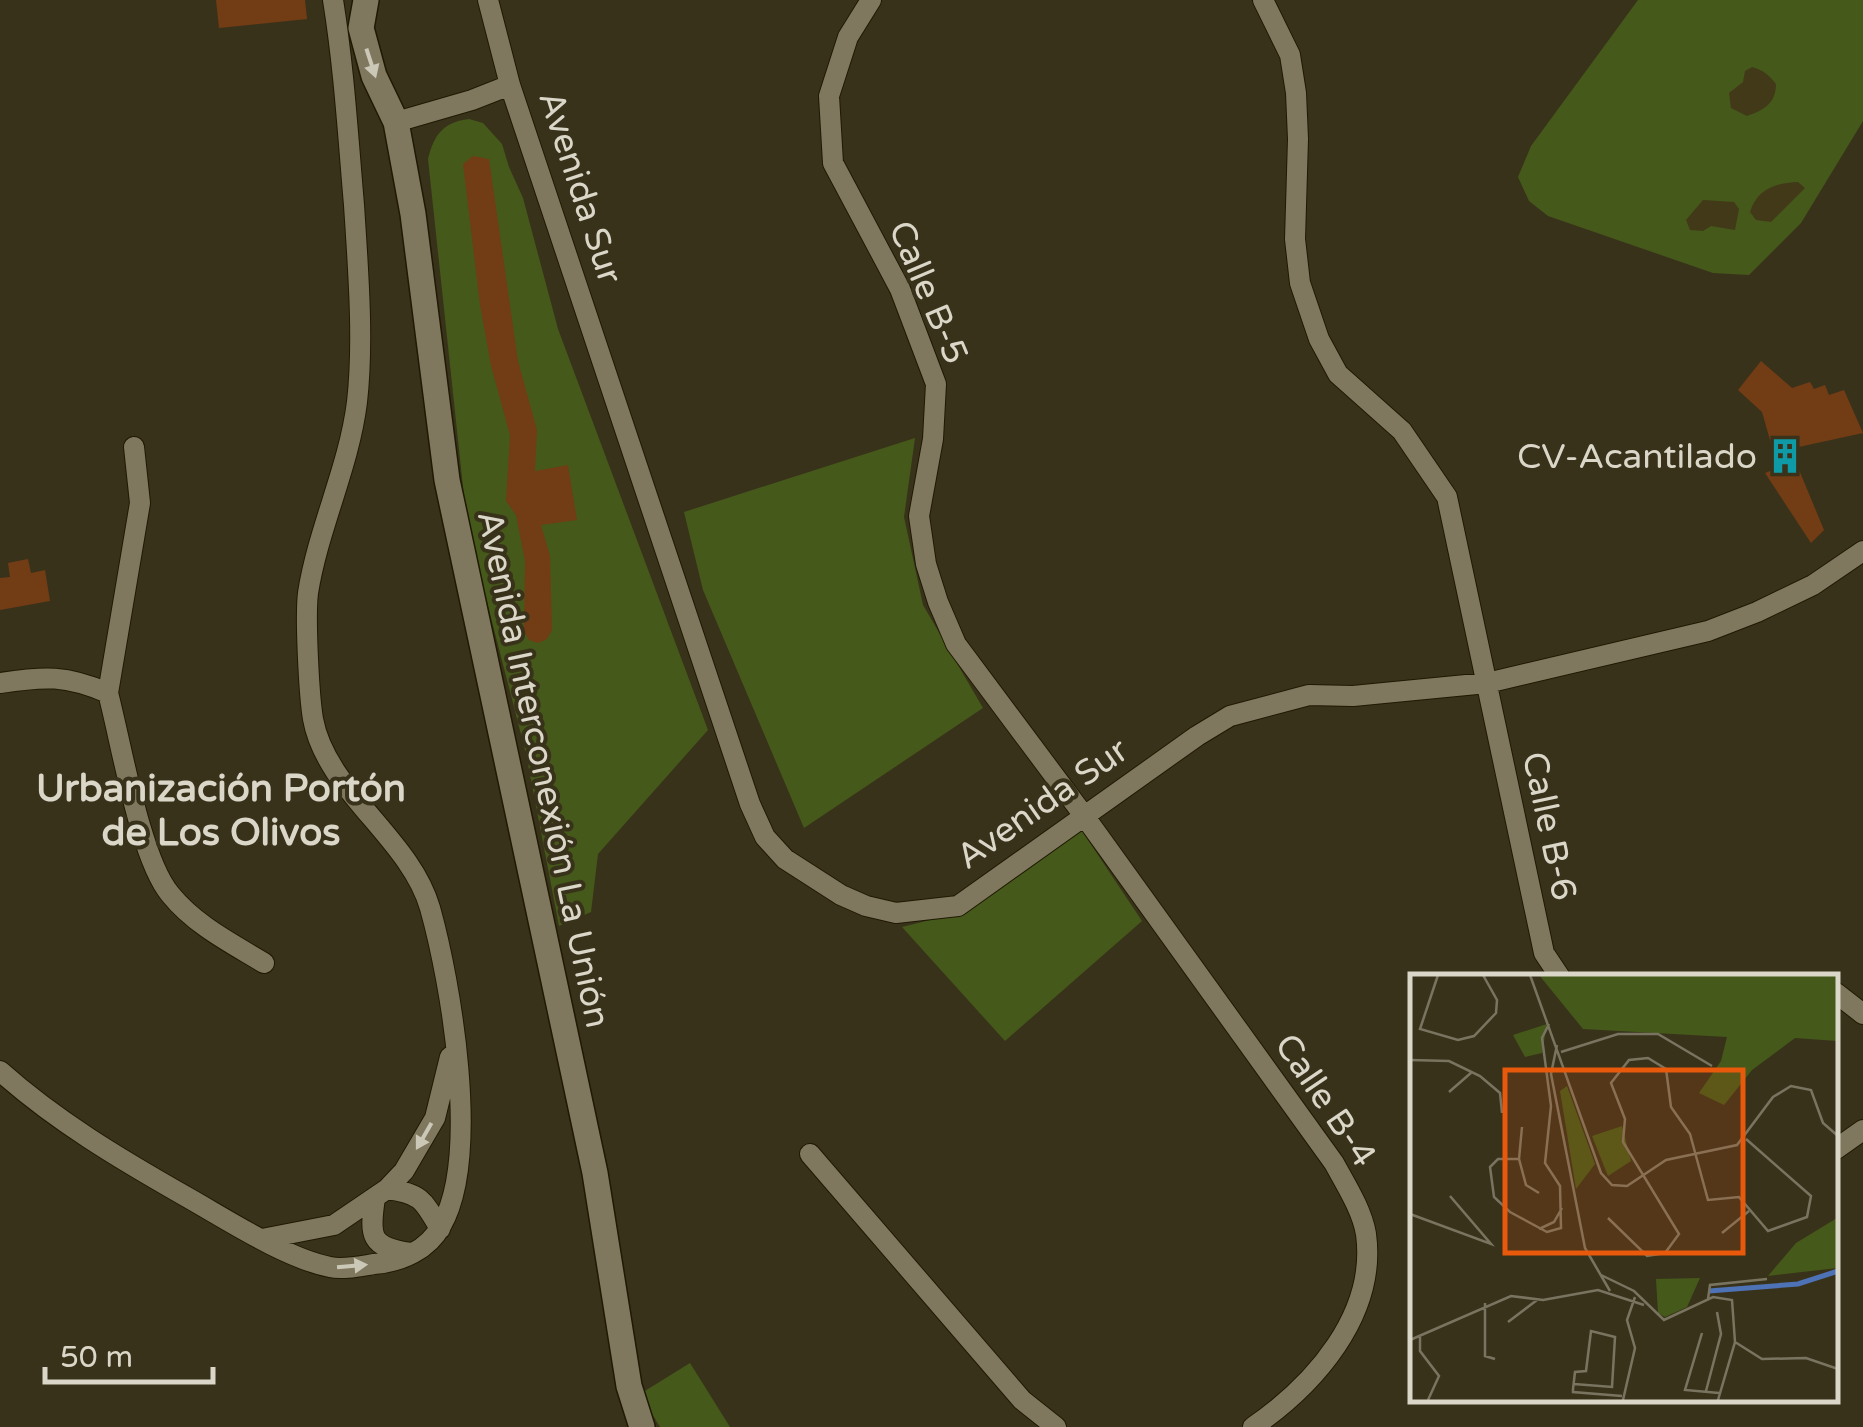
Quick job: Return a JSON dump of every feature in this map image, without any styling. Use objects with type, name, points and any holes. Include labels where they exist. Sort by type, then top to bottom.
[{"type":"street","points":[[0,1071],[42,1108],[137,1168],[260,1239],[332,1268],[392,1263],[425,1246],[440,1229],[458,1175],[461,1122],[454,1044],[443,963],[428,902],[406,860],[328,758],[314,721],[308,596],[357,403],[359,276],[343,64],[333,0]]},
{"type":"street","points":[[366,0],[361,28],[367,55],[396,122],[510,85]]},
{"type":"street","name":"Avenida Sur","points":[[488,0],[510,85],[744,786],[765,837],[785,859],[841,895],[866,906],[896,912],[958,906],[1230,716],[1309,695],[1353,696],[1487,683],[1708,630],[1812,585],[1863,551]]},
{"type":"street","name":"Calle B-5","points":[[870,0],[848,37],[829,96],[833,163],[900,290],[936,384],[933,440],[919,516],[926,564],[956,644],[1085,817]]},
{"type":"street","points":[[1263,0],[1290,56],[1296,94],[1295,239],[1300,284],[1319,339],[1338,374],[1402,430],[1447,497],[1487,683]]},
{"type":"street","name":"Avenida Interconexión La Unión","points":[[396,122],[413,214],[447,480],[595,1173],[629,1386],[642,1427]]},
{"type":"street","points":[[134,447],[140,503],[108,693],[151,862],[169,894],[207,929],[264,963]]},
{"type":"street","points":[[0,683],[37,677],[77,679],[108,693]]},
{"type":"street","name":"Calle B-6","points":[[1487,683],[1544,952],[1558,974]]},
{"type":"street","name":"Calle B-4","points":[[1085,817],[1334,1163],[1354,1199],[1366,1234],[1365,1278],[1354,1315],[1310,1381],[1254,1427]]},
{"type":"street","points":[[1838,995],[1863,1014]]},
{"type":"street","points":[[260,1239],[334,1225],[381,1194],[404,1170],[434,1118],[454,1044]]},
{"type":"street","points":[[1838,1148],[1863,1130]]},
{"type":"street","points":[[810,1154],[1022,1400],[1056,1427]]},
{"type":"street","points":[[381,1194],[412,1192],[425,1203],[440,1229]]},
{"type":"street","points":[[381,1194],[370,1226],[374,1238],[385,1249],[413,1253]]},
{"type":"green space","points":[[1638,0],[1863,0],[1863,121],[1801,223],[1749,275],[1713,273],[1548,216],[1529,201],[1518,177],[1531,146]]},
{"type":"green space","points":[[469,119],[483,123],[502,144],[523,198],[558,329],[708,730],[598,854],[591,912],[559,926],[526,754],[467,524],[428,159],[441,131],[452,123]]},
{"type":"green space","points":[[915,438],[904,517],[923,605],[983,708],[804,828],[703,590],[684,512]]},
{"type":"green space","points":[[1082,831],[1142,921],[1005,1041],[902,927],[962,912]]},
{"type":"green space","points":[[690,1363],[730,1427],[660,1427],[640,1394]]},
{"type":"sand","points":[[1752,67],[1763,71],[1776,84],[1768,105],[1747,116],[1731,108],[1729,93],[1743,82],[1745,71]]},
{"type":"sand","points":[[1798,182],[1805,188],[1771,222],[1756,220],[1750,212],[1762,193]]},
{"type":"sand","points":[[1703,200],[1734,202],[1739,209],[1735,230],[1711,226],[1703,231],[1690,230],[1686,220]]},
{"type":"building","points":[[216,0],[305,0],[307,19],[219,28]]},
{"type":"building","points":[[473,156],[489,159],[518,361],[537,430],[535,471],[568,465],[577,520],[541,525],[550,556],[552,630],[547,639],[538,643],[529,640],[524,631],[525,561],[516,515],[506,501],[510,435],[480,305],[463,164]]},
{"type":"building","name":"CV-Acantilado","points":[[1761,361],[1792,388],[1810,382],[1814,389],[1825,385],[1829,395],[1844,390],[1863,433],[1794,448],[1797,465],[1824,530],[1811,543],[1765,473],[1778,468],[1762,412],[1738,390]]},
{"type":"building","points":[[28,559],[31,573],[45,570],[50,601],[0,610],[0,578],[10,577],[8,563]]},
{"type":"place","name":"CV-Acantilado","points":[[1785,456]]},
{"type":"district","name":"Urbanización Portón de Los Olivos","points":[[221,810]]}]
